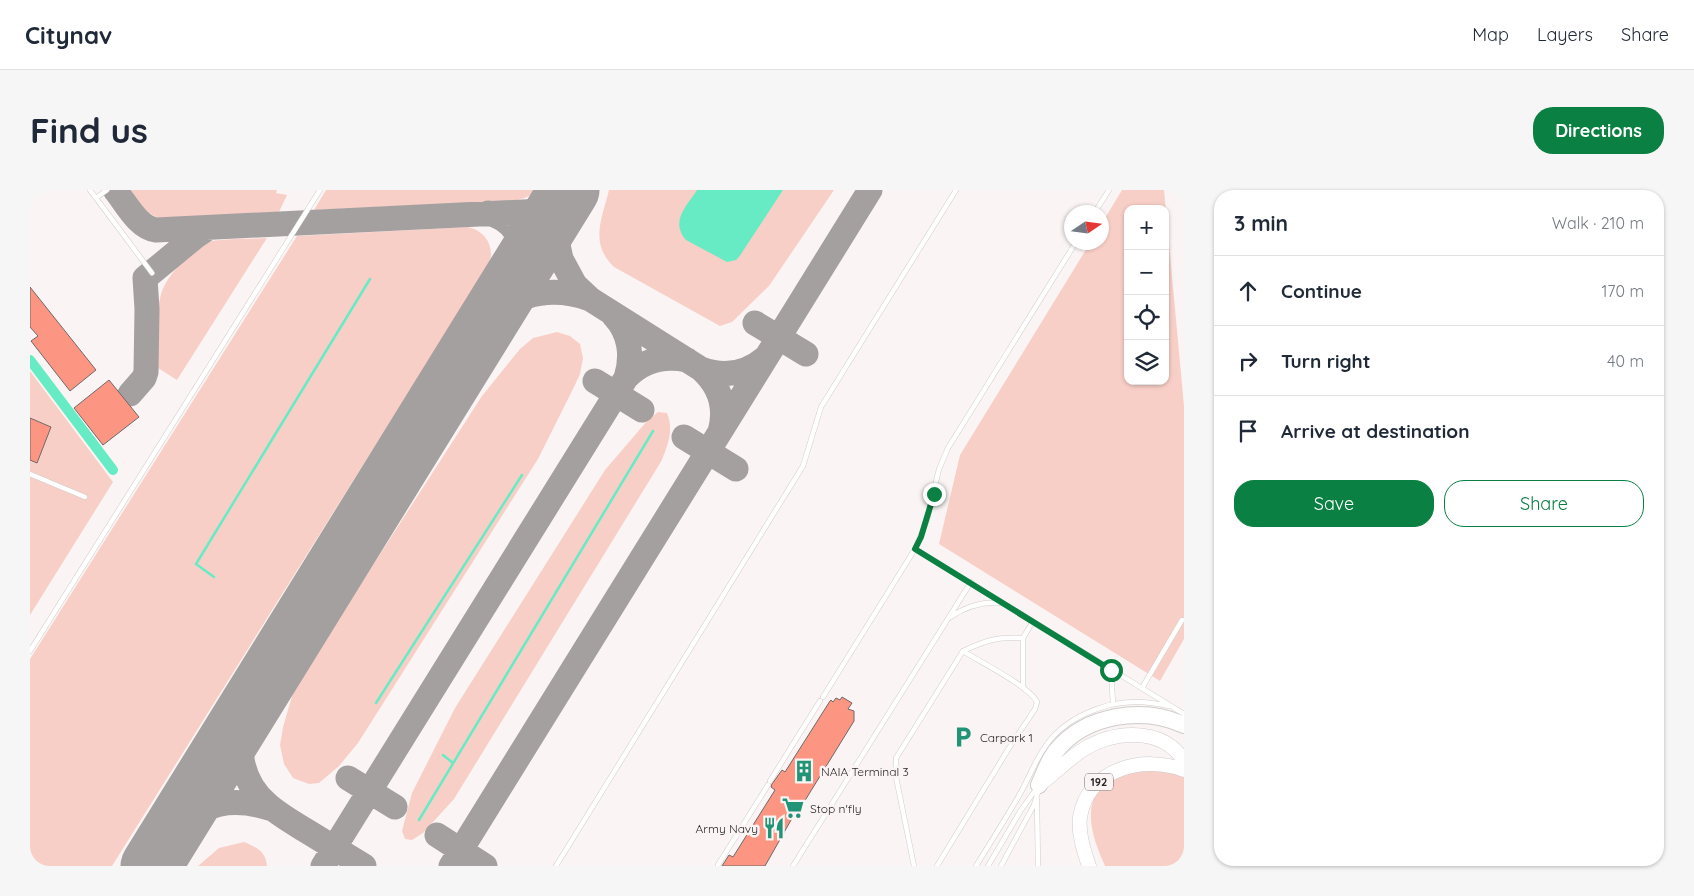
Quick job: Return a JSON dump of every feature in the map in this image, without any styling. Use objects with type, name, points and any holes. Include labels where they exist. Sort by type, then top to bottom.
[{"type":"highway","points":[[1038,791],[1053,755],[1061,745],[1076,732],[1099,721],[1135,715],[1162,718],[1184,725]]},
{"type":"main road","points":[[1038,791],[1082,750],[1100,741],[1123,735],[1145,735],[1158,739],[1171,746],[1184,761]]},
{"type":"main road","name":"192","points":[[1089,866],[1081,838],[1080,824],[1086,801],[1097,784],[1116,770],[1141,764],[1163,764],[1184,770]]},
{"type":"lane","points":[[90,190],[152,273]]},
{"type":"lane","points":[[96,198],[107,190]]},
{"type":"lane","points":[[30,651],[320,190]]},
{"type":"lane","points":[[556,866],[803,466],[821,407],[956,190]]},
{"type":"lane","points":[[1099,205],[1109,190]]},
{"type":"lane","points":[[718,865],[915,549],[927,520],[939,469],[948,448],[1071,250]]},
{"type":"lane","points":[[30,474],[85,498]]},
{"type":"lane","points":[[915,549],[1184,714]]},
{"type":"lane","points":[[792,866],[971,582]]},
{"type":"lane","points":[[946,620],[957,613],[986,602],[1005,603]]},
{"type":"lane","points":[[1142,688],[1182,620]]},
{"type":"lane","points":[[1023,688],[1023,638],[1033,621]]},
{"type":"lane","points":[[914,866],[896,769],[896,758],[963,652],[1001,637],[1023,638]]},
{"type":"lane","points":[[937,866],[1035,709],[1037,702],[1023,688],[963,652]]},
{"type":"lane","points":[[1111,670],[1113,704]]},
{"type":"lane","points":[[976,866],[1019,795],[1045,747],[1054,735],[1078,718],[1113,704],[1138,702],[1172,707]]},
{"type":"lane","points":[[988,866],[1021,810],[1038,791]]},
{"type":"lane","points":[[1001,866],[1038,791]]},
{"type":"lane","points":[[1038,791],[1038,866]]},
{"type":"shaded area","points":[[131,190],[277,190],[276,193],[287,195],[279,212],[165,219],[154,216],[144,209]]},
{"type":"shaded area","points":[[326,190],[535,190],[527,197],[511,201],[314,210]]},
{"type":"shaded area","points":[[609,190],[834,190],[769,286],[732,322],[720,326],[614,267],[606,258],[600,240],[600,230]]},
{"type":"shaded area","points":[[697,190],[783,190],[739,257],[736,260],[727,262],[686,240],[681,233],[679,227],[681,214]]},
{"type":"shaded area","points":[[1122,190],[1164,190],[1165,205],[1124,205],[1124,385],[1169,385],[1169,244],[1184,406],[1184,639],[1160,681],[939,544],[960,455],[1086,250],[1109,250],[1109,211]]},
{"type":"shaded area","points":[[468,227],[479,232],[487,240],[491,250],[490,262],[112,866],[30,866],[30,659],[297,236]]},
{"type":"shaded area","points":[[267,238],[177,380],[150,363],[161,294],[168,279],[180,264],[209,242],[229,239]]},
{"type":"shaded area","points":[[557,332],[570,336],[580,344],[583,358],[580,374],[538,459],[358,743],[339,766],[319,783],[309,784],[293,778],[284,764],[280,745],[283,727],[295,686],[482,396],[520,349],[533,338]]},
{"type":"shaded area","points":[[30,371],[113,482],[30,615]]},
{"type":"shaded area","points":[[658,412],[667,413],[670,425],[668,443],[662,460],[454,799],[423,833],[412,840],[405,839],[402,831],[412,793],[455,708],[605,470],[647,421]]},
{"type":"shaded area","points":[[1145,767],[1178,773],[1184,777],[1184,866],[1105,866],[1092,829],[1092,806],[1096,795],[1103,785],[1115,776]]},
{"type":"shaded area","points":[[244,842],[262,853],[267,866],[198,866],[219,848]]},
{"type":"building","points":[[30,287],[96,370],[70,391],[31,341],[38,336],[30,327]]},
{"type":"building","points":[[109,380],[139,417],[103,445],[74,408]]},
{"type":"building","points":[[30,418],[51,427],[37,463],[30,460]]},
{"type":"building","name":"NAIA Terminal 3","points":[[842,697],[852,703],[848,709],[854,711],[854,721],[801,807],[799,806],[765,866],[722,866],[729,855],[733,857],[775,790],[771,787],[772,784],[782,770],[785,772],[830,701],[833,702],[836,698],[840,700]]},
{"type":"waterway","points":[[214,577],[196,564],[370,279]]},
{"type":"waterway","points":[[30,360],[113,470]]},
{"type":"waterway","points":[[419,820],[653,431]]},
{"type":"waterway","points":[[376,703],[522,475]]},
{"type":"waterway","points":[[443,755],[453,763]]},
{"type":"taxiway","points":[[115,190],[138,220],[156,230],[542,211],[554,206],[564,198]]},
{"type":"taxiway","points":[[451,866],[870,190]]},
{"type":"taxiway","points":[[568,192],[558,220],[557,240],[561,259],[575,285],[590,299],[701,369],[718,373],[735,373],[750,368],[765,358]]},
{"type":"taxiway","points":[[488,213],[505,220],[517,233],[522,249],[521,267]]},
{"type":"taxiway","points":[[130,394],[144,378],[146,372],[147,309],[145,278],[208,228]]},
{"type":"taxiway","points":[[491,317],[514,302],[538,294],[563,293],[590,299]]},
{"type":"taxiway","points":[[614,316],[624,330],[629,345],[626,378]]},
{"type":"taxiway","points":[[755,323],[806,354]]},
{"type":"taxiway","points":[[323,866],[626,378],[639,367],[654,361],[670,358],[687,360]]},
{"type":"taxiway","points":[[701,369],[713,382],[720,398],[723,414],[720,432]]},
{"type":"taxiway","points":[[595,381],[642,410]]},
{"type":"taxiway","points":[[684,437],[736,469]]},
{"type":"taxiway","points":[[248,710],[244,722],[241,747],[242,760],[250,784],[267,804],[280,815],[364,866]]},
{"type":"taxiway","points":[[348,778],[395,807]]},
{"type":"taxiway","points":[[172,831],[195,814],[219,804],[244,803],[272,809]]},
{"type":"taxiway","points":[[437,835],[485,866]]},
{"type":"runway","points":[[151,866],[569,190]]},
{"type":"place","name":"Carpark 1","points":[[963,737]]},
{"type":"place","name":"NAIA Terminal 3","points":[[804,771]]},
{"type":"place","name":"Stop n'fly","points":[[793,808]]},
{"type":"place","name":"Army Navy","points":[[774,828]]},
{"type":"route","points":[[934,494],[927,520],[915,549],[960,575],[1111,670]]}]
